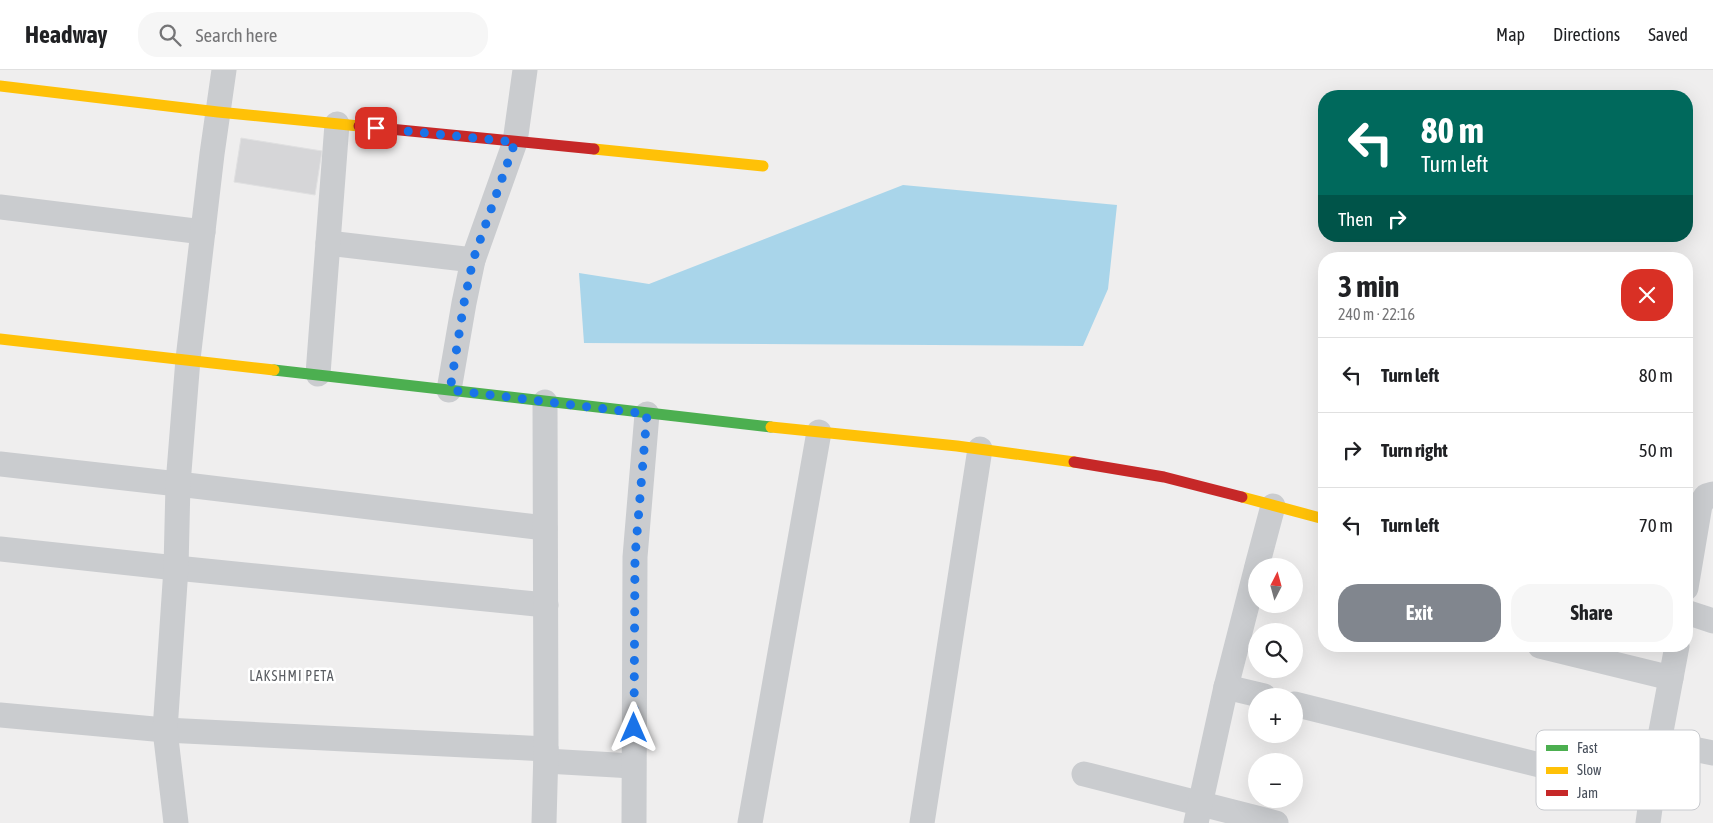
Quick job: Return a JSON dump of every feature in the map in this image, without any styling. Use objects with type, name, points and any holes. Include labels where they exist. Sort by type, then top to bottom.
[{"type":"street","points":[[176,823],[165,730],[176,568],[178,484],[188,359],[224,70]]},
{"type":"street","points":[[450,390],[473,260],[515,142],[524,70]]},
{"type":"street","points":[[0,86],[218,112],[763,166]]},
{"type":"street","points":[[318,374],[337,124]]},
{"type":"street","points":[[0,207],[203,232]]},
{"type":"street","points":[[328,243],[473,260]]},
{"type":"street","points":[[0,339],[318,374],[647,414],[980,449],[1140,473],[1196,485],[1318,517]]},
{"type":"street","points":[[544,823],[546,755],[545,402]]},
{"type":"street","points":[[634,823],[635,557],[647,414]]},
{"type":"street","points":[[750,823],[819,432]]},
{"type":"street","points":[[922,823],[980,449]]},
{"type":"street","points":[[0,464],[545,528]]},
{"type":"street","points":[[1693,546],[1700,505],[1706,496],[1713,494]]},
{"type":"street","points":[[1260,558],[1273,506]]},
{"type":"street","points":[[0,549],[546,605]]},
{"type":"street","points":[[1198,813],[1226,687],[1248,603]]},
{"type":"street","points":[[1693,614],[1713,620]]},
{"type":"street","points":[[1564,652],[1660,676]]},
{"type":"street","points":[[1659,730],[1660,676],[1674,652]]},
{"type":"street","points":[[1226,687],[1248,692]]},
{"type":"street","points":[[1303,706],[1536,764]]},
{"type":"street","points":[[0,715],[165,730],[546,755],[633,766]]},
{"type":"street","points":[[1700,750],[1713,753]]},
{"type":"street","points":[[1084,774],[1198,813],[1276,823]]},
{"type":"street","points":[[1646,810],[1648,823]]},
{"type":"water","points":[[903,185],[1117,205],[1108,289],[1083,346],[584,343],[579,273],[649,284]]},
{"type":"building","points":[[241,138],[322,151],[315,195],[234,182]]},
{"type":"traffic: fast","points":[[274,370],[771,427]]},
{"type":"traffic: slow","points":[[0,86],[218,112],[359,126]]},
{"type":"traffic: slow","points":[[594,149],[763,166]]},
{"type":"traffic: slow","points":[[0,339],[274,370]]},
{"type":"traffic: slow","points":[[771,427],[957,446],[1074,462]]},
{"type":"traffic: slow","points":[[1242,497],[1318,517]]},
{"type":"traffic: jam","points":[[359,126],[594,149]]},
{"type":"traffic: jam","points":[[1074,462],[1164,477],[1242,497]]},
{"type":"district","name":"LAKSHMI PETA","points":[[292,676]]},
{"type":"route","points":[[376,128],[515,142],[473,260],[450,390],[647,414],[635,557],[634,728]]}]
